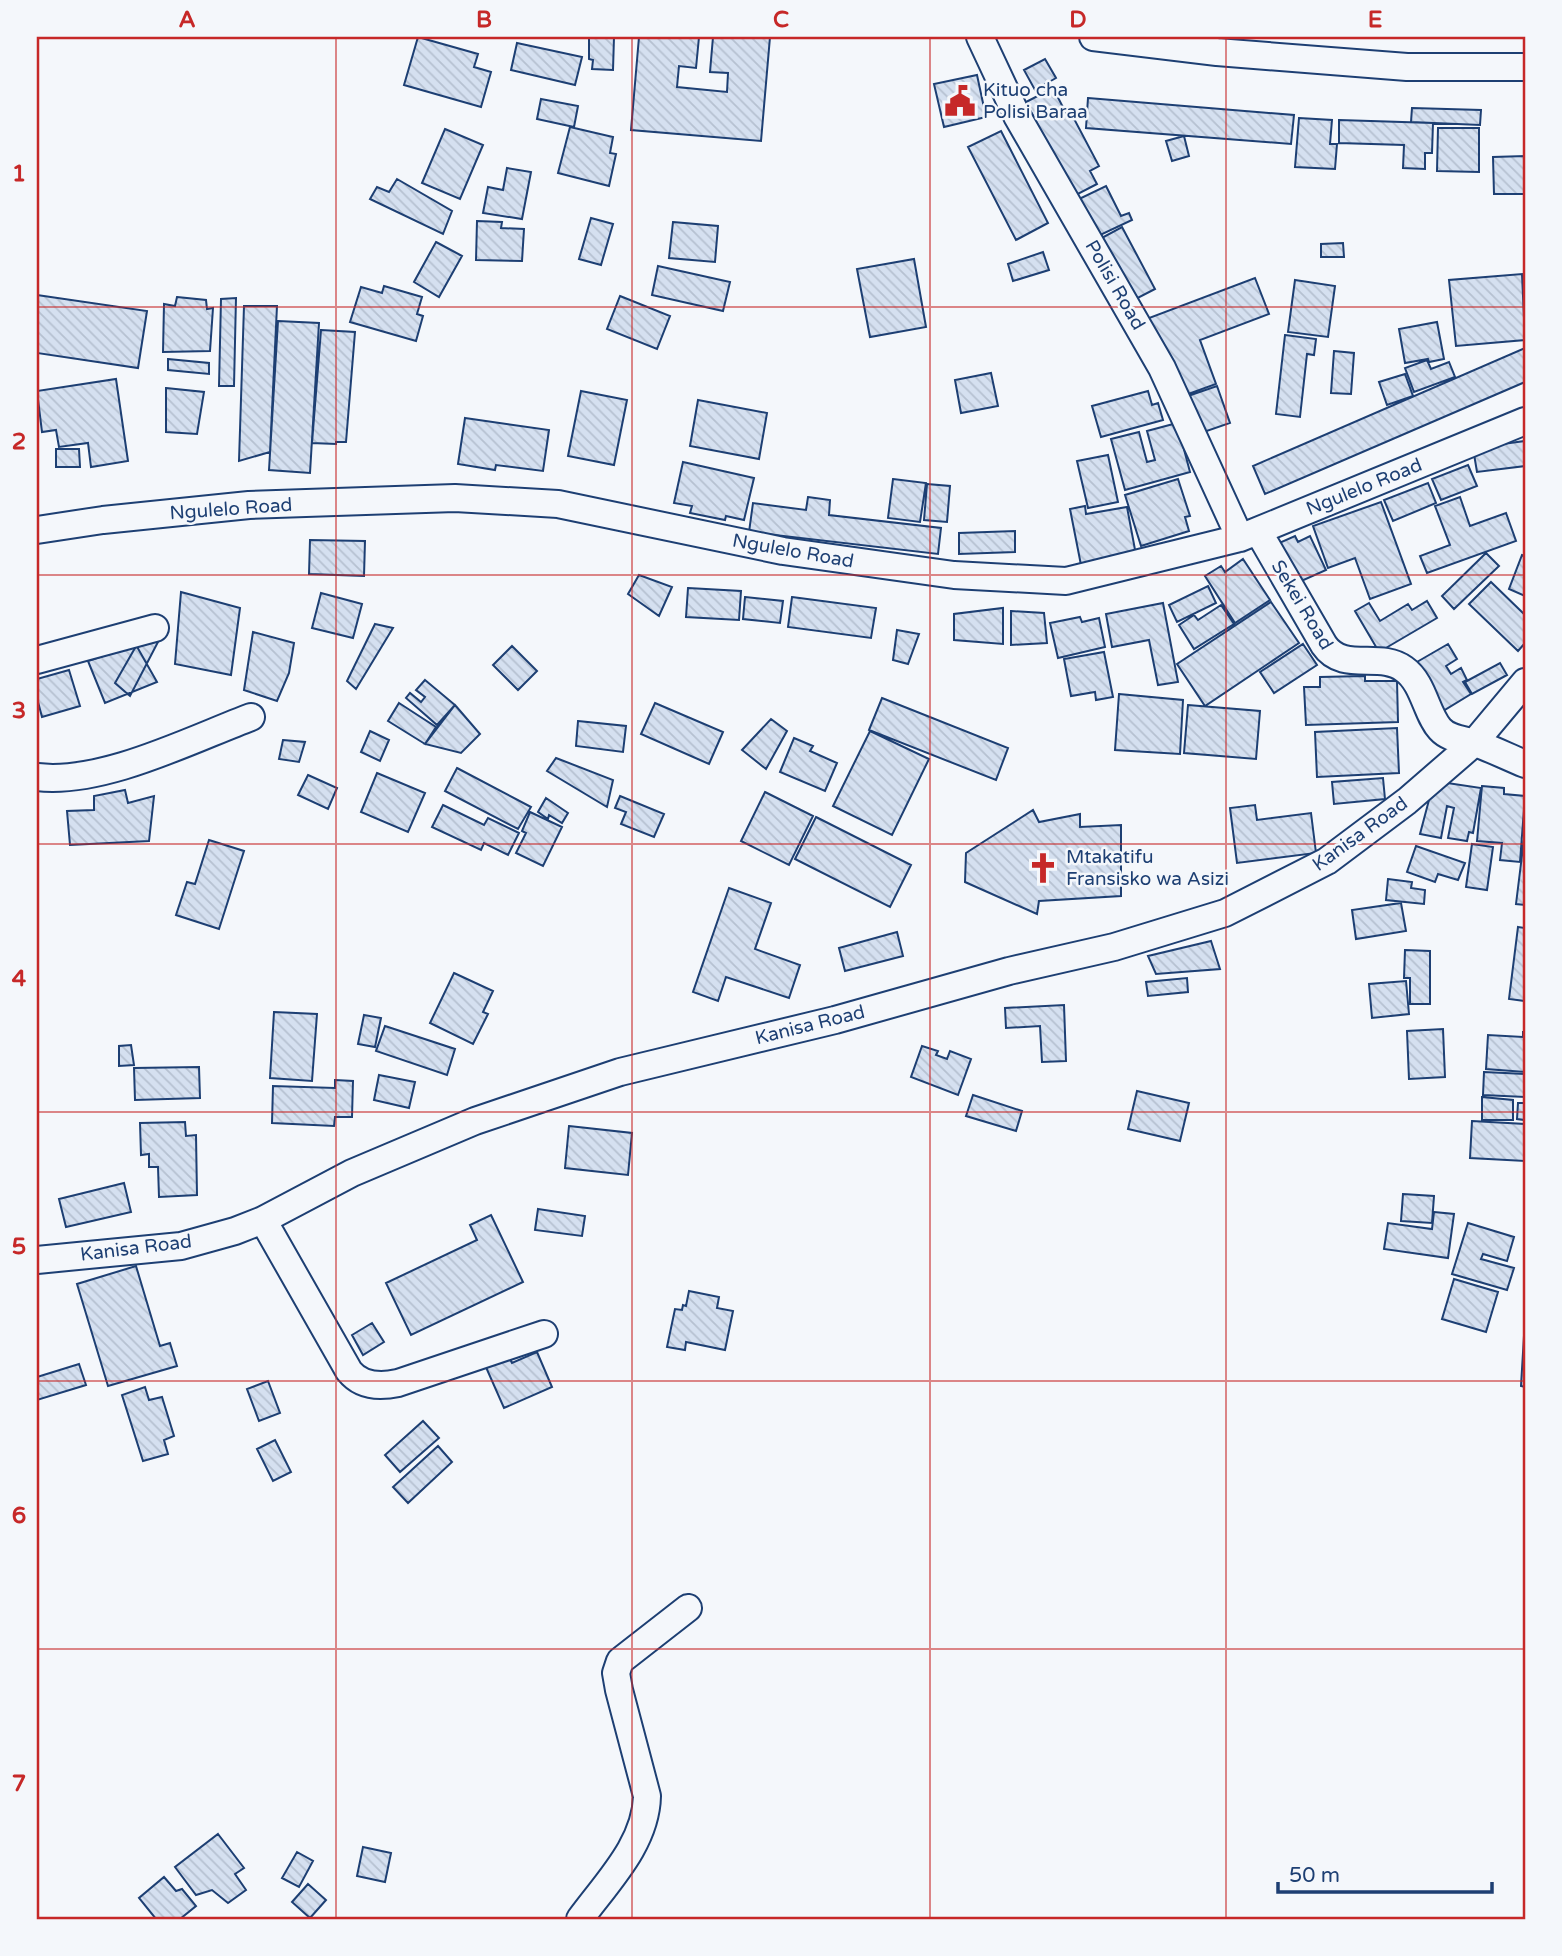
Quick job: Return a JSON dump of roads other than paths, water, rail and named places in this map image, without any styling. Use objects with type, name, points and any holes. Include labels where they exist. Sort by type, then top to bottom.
[{"type":"street","name":"Polisi Road","points":[[980,37],[1017,116],[1162,369],[1249,535]]},
{"type":"street","points":[[1093,37],[1217,52],[1408,67],[1525,67]]},
{"type":"street","name":"Ngulelo Road","points":[[37,530],[103,520],[249,505],[455,498],[558,504],[783,551],[941,573],[1066,580],[1249,535],[1525,421]]},
{"type":"street","name":"Sekei Road","points":[[1249,535],[1332,655],[1346,660],[1387,662],[1403,668],[1420,690],[1439,728],[1452,738],[1474,743],[1525,764]]},
{"type":"street","points":[[37,660],[155,628]]},
{"type":"street","name":"Kanisa Road","points":[[37,1260],[181,1246],[235,1231],[263,1220],[352,1173],[475,1121],[620,1072],[835,1020],[1009,971],[1114,947],[1225,913],[1327,862],[1407,801],[1474,743],[1525,682]]},
{"type":"street","points":[[37,777],[75,777],[122,766],[251,717]]},
{"type":"street","points":[[263,1220],[349,1371],[361,1381],[377,1385],[398,1383],[544,1334]]},
{"type":"street","points":[[580,1919],[636,1842],[647,1811],[647,1796],[616,1673],[620,1661],[688,1608]]},
{"type":"place","name":"Kituo cha Polisi Baraa","points":[[960,101]]},
{"type":"place","name":"Mtakatifu Fransisko wa Asizi","points":[[1043,868]]}]
